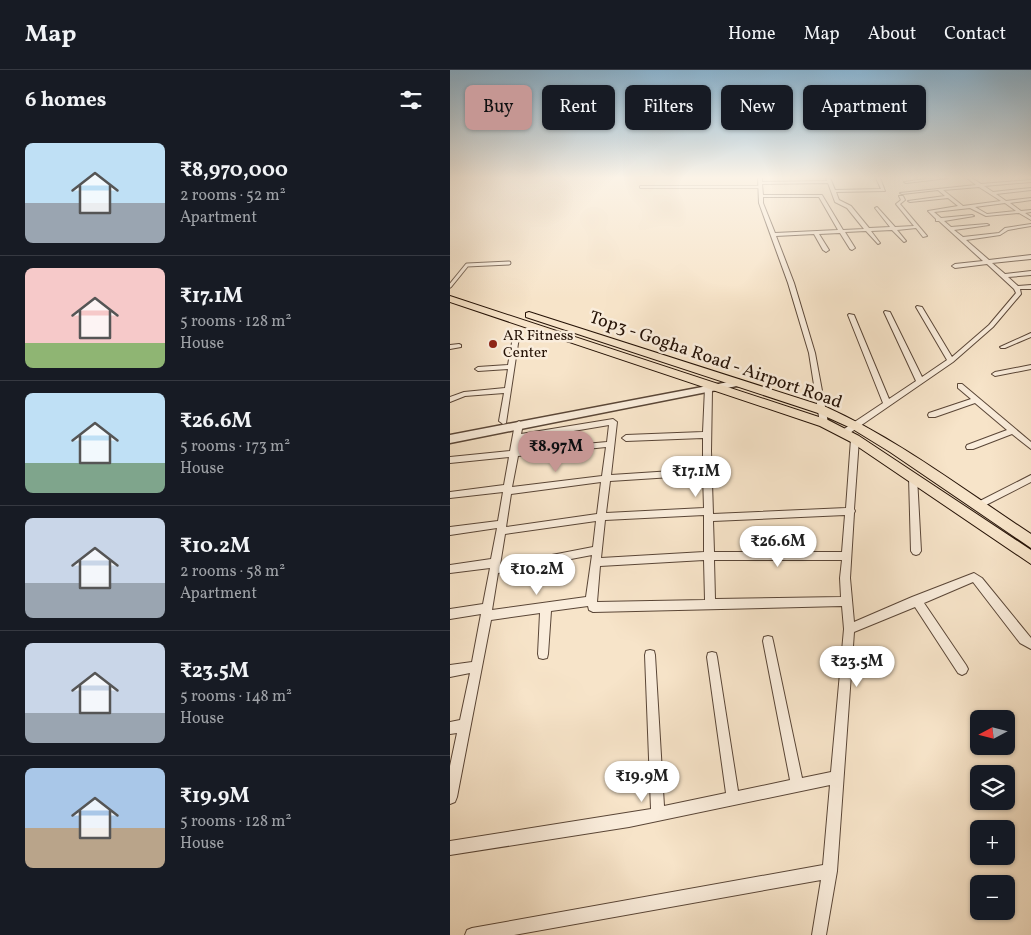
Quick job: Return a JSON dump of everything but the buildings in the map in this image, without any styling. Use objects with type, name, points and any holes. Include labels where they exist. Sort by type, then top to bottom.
[{"type":"main road","name":"Top3 - Gogha Road - Airport Road","points":[[450,290],[822,410],[852,432],[977,506],[1030,540]]},
{"type":"main road","points":[[450,299],[710,387],[852,432],[913,477],[1031,558]]},
{"type":"street","points":[[768,218],[812,353],[824,423]]},
{"type":"street","points":[[833,218],[852,248]]},
{"type":"street","points":[[858,218],[878,244]]},
{"type":"street","points":[[885,218],[904,241]]},
{"type":"street","points":[[910,218],[926,236]]},
{"type":"street","points":[[938,220],[952,218]]},
{"type":"street","points":[[819,935],[830,871],[849,628],[845,578],[851,511],[852,432],[887,404],[951,360],[991,326],[1018,293],[1017,288],[938,220]]},
{"type":"street","points":[[949,229],[987,225]]},
{"type":"street","points":[[961,239],[1000,234],[1007,229],[1031,225]]},
{"type":"street","points":[[774,236],[917,227]]},
{"type":"street","points":[[816,233],[826,250]]},
{"type":"street","points":[[955,266],[1031,257]]},
{"type":"street","points":[[1003,276],[1031,272]]},
{"type":"street","points":[[1017,288],[1031,287]]},
{"type":"street","points":[[919,307],[951,360]]},
{"type":"street","points":[[887,312],[920,381]]},
{"type":"street","points":[[851,315],[887,404]]},
{"type":"street","points":[[1003,347],[1031,335]]},
{"type":"street","points":[[503,421],[516,337]]},
{"type":"street","points":[[450,347],[459,346]]},
{"type":"street","points":[[478,369],[511,367]]},
{"type":"street","points":[[995,374],[1031,367]]},
{"type":"street","points":[[450,438],[710,387],[728,379]]},
{"type":"street","points":[[450,432],[503,421],[739,383]]},
{"type":"street","points":[[960,386],[1031,446]]},
{"type":"street","points":[[710,387],[707,435],[710,605]]},
{"type":"street","points":[[450,400],[464,394],[508,390]]},
{"type":"street","points":[[932,415],[976,400]]},
{"type":"street","points":[[516,438],[614,422],[591,600],[594,606],[600,608],[848,601]]},
{"type":"street","points":[[450,797],[487,612],[519,424]]},
{"type":"street","points":[[970,447],[1013,431]]},
{"type":"street","points":[[626,438],[707,435]]},
{"type":"street","points":[[450,460],[611,444]]},
{"type":"street","points":[[450,495],[608,478],[708,472]]},
{"type":"street","points":[[913,477],[916,550]]},
{"type":"street","points":[[977,506],[1031,478]]},
{"type":"street","points":[[450,531],[602,516],[851,511]]},
{"type":"street","points":[[450,569],[495,567],[598,550]]},
{"type":"street","points":[[596,562],[709,556],[846,556]]},
{"type":"street","points":[[849,628],[974,577],[1024,639],[1031,644]]},
{"type":"street","points":[[450,614],[546,607],[591,600]]},
{"type":"street","points":[[916,600],[962,669]]},
{"type":"street","points":[[543,654],[546,607]]},
{"type":"street","points":[[768,641],[796,785]]},
{"type":"street","points":[[650,655],[658,814]]},
{"type":"street","points":[[712,657],[733,798]]},
{"type":"street","points":[[450,671],[476,667]]},
{"type":"street","points":[[450,728],[465,725]]},
{"type":"street","points":[[450,848],[658,814],[837,777]]},
{"type":"street","points":[[472,935],[830,871]]},
{"type":"lane","points":[[450,286],[467,265],[509,263]]},
{"type":"place","name":"AR Fitness Center","points":[[493,344]]}]
